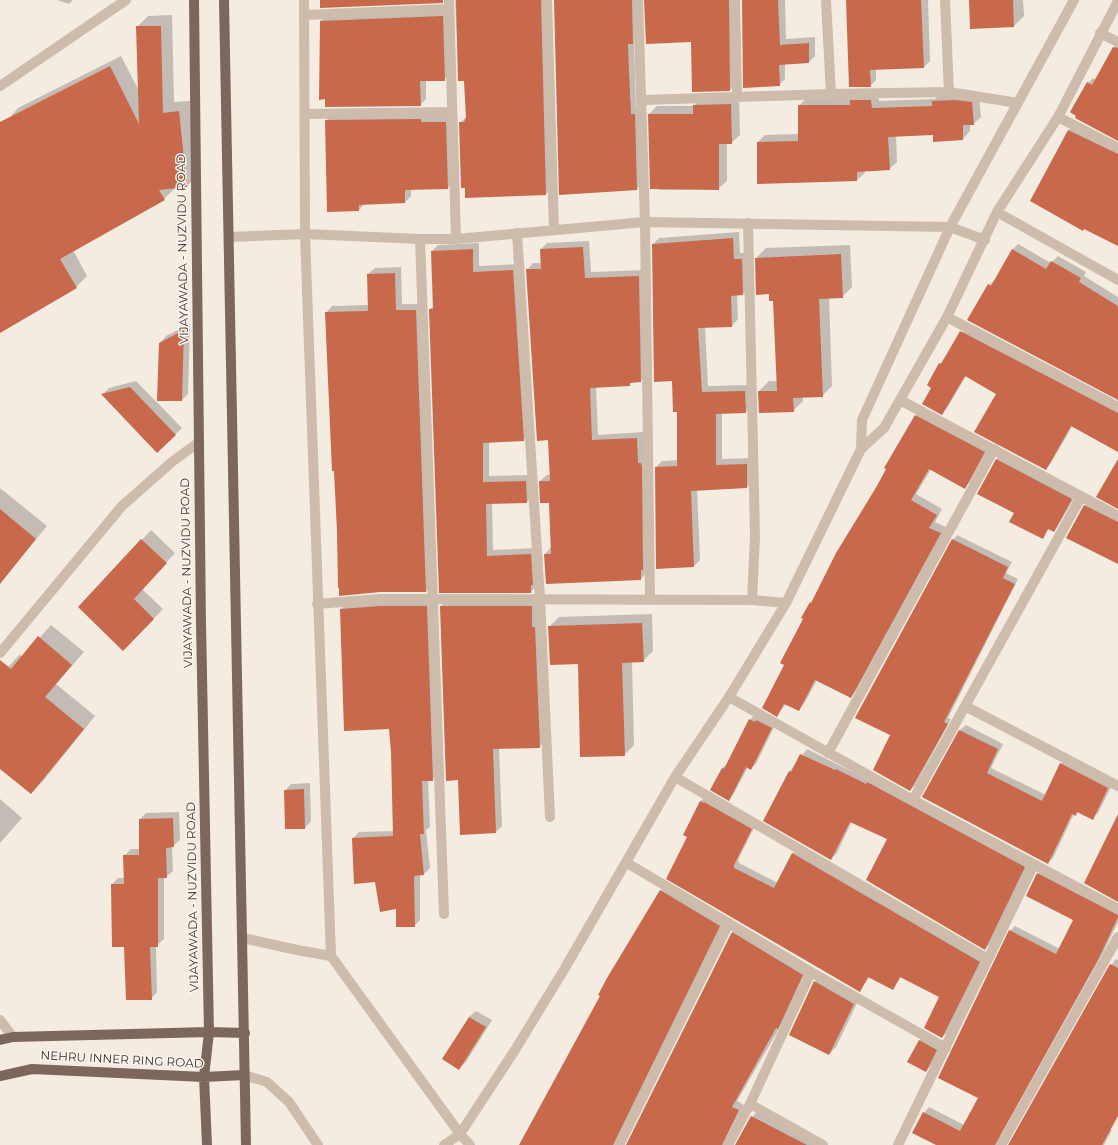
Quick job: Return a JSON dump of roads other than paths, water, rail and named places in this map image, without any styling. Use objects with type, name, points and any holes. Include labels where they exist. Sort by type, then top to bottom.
[{"type":"main road","name":"VIJAYAWADA - NUZVIDU ROAD","points":[[194,0],[198,443],[209,1032],[204,1077],[207,1145]]},
{"type":"main road","points":[[224,0],[238,794],[243,938],[246,1145]]},
{"type":"main road","name":"NEHRU INNER RING ROAD","points":[[0,1040],[13,1037],[209,1032],[245,1033]]},
{"type":"main road","name":"NEHRU INNER RING ROAD","points":[[0,1076],[32,1069],[204,1077],[244,1075]]},
{"type":"street","points":[[0,86],[126,0]]},
{"type":"street","points":[[304,0],[305,234],[317,604],[331,956],[460,1134],[470,1145]]},
{"type":"street","points":[[547,0],[554,230]]},
{"type":"street","points":[[638,0],[646,222],[650,599]]},
{"type":"street","points":[[735,0],[736,97]]},
{"type":"street","points":[[826,0],[831,94]]},
{"type":"street","points":[[944,0],[949,92]]},
{"type":"street","points":[[861,449],[862,420],[950,227],[1074,0]]},
{"type":"street","points":[[444,1145],[460,1134],[515,1050],[627,863],[675,777],[729,697],[786,603],[861,449],[884,428],[947,317],[985,240],[997,212],[1058,116],[1118,1]]},
{"type":"street","points":[[304,15],[449,5],[456,239]]},
{"type":"street","points":[[1100,33],[1118,42]]},
{"type":"street","points":[[642,100],[949,92],[1018,103]]},
{"type":"street","points":[[305,114],[452,112]]},
{"type":"street","points":[[1058,116],[1118,148]]},
{"type":"street","points":[[997,212],[1118,280]]},
{"type":"street","points":[[229,237],[305,234],[420,240],[456,239],[646,222],[950,227],[985,240]]},
{"type":"street","points":[[748,223],[755,537],[752,600]]},
{"type":"street","points":[[517,233],[540,599],[550,817]]},
{"type":"street","points":[[420,240],[444,914]]},
{"type":"street","points":[[947,317],[1118,407]]},
{"type":"street","points":[[900,400],[1118,516]]},
{"type":"street","points":[[0,653],[122,506],[173,461],[198,443]]},
{"type":"street","points":[[828,753],[994,449]]},
{"type":"street","points":[[913,800],[1081,497]]},
{"type":"street","points":[[317,604],[380,599],[752,600],[786,603]]},
{"type":"street","points":[[729,697],[913,800],[1118,909]]},
{"type":"street","points":[[965,706],[1118,786]]},
{"type":"street","points":[[675,777],[988,959]]},
{"type":"street","points":[[627,863],[811,972],[946,1048]]},
{"type":"street","points":[[898,1145],[1034,864]]},
{"type":"street","points":[[618,1145],[729,923]]},
{"type":"street","points":[[1001,1145],[1118,937]]},
{"type":"street","points":[[243,938],[331,956]]},
{"type":"street","points":[[728,1145],[750,1104],[811,972]]},
{"type":"street","points":[[0,1020],[13,1037]]},
{"type":"street","points":[[244,1075],[267,1082],[288,1102],[318,1145]]},
{"type":"street","points":[[750,1104],[823,1145]]}]
